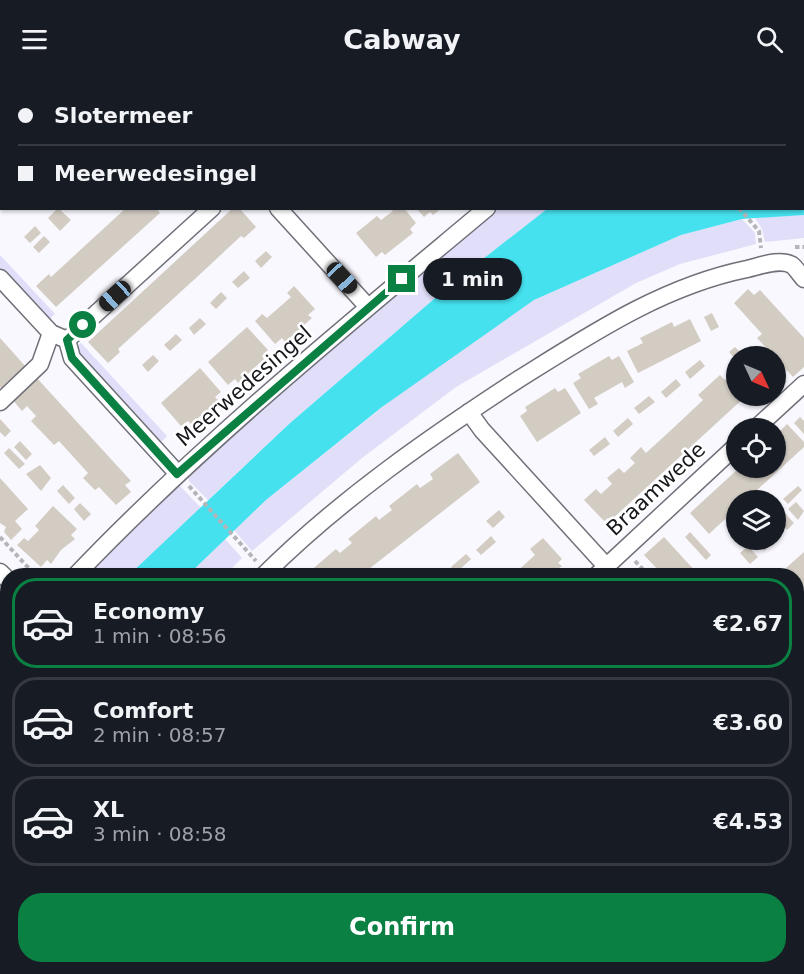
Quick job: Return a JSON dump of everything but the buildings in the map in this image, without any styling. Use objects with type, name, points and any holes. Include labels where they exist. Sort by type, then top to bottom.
[{"type":"street","points":[[67,340],[210,210]]},
{"type":"street","points":[[280,210],[368,307]]},
{"type":"street","name":"Meerwedesingel","points":[[83,568],[177,474],[368,307],[485,210]]},
{"type":"street","points":[[275,568],[339,510],[469,412],[577,342],[682,287],[726,273],[778,263],[791,265],[804,279]]},
{"type":"street","points":[[0,278],[51,333],[67,340]]},
{"type":"street","points":[[0,402],[40,364],[51,333]]},
{"type":"street","points":[[67,340],[72,358],[177,474]]},
{"type":"street","points":[[767,418],[804,384]]},
{"type":"street","name":"Braamwede","points":[[469,412],[482,430],[540,492],[599,568]]},
{"type":"street","name":"Braamwede","points":[[604,568],[726,455]]},
{"type":"path","points":[[741,210],[759,231],[762,252]]},
{"type":"path","points":[[795,247],[804,247]]},
{"type":"path","points":[[201,500],[261,568]]},
{"type":"path","points":[[0,537],[29,568]]},
{"type":"shaded area","points":[[494,210],[546,210],[456,280],[289,424],[208,500],[189,481],[188,474],[395,290]]},
{"type":"shaded area","points":[[804,215],[804,238],[765,242],[762,229],[755,218]]},
{"type":"shaded area","points":[[742,219],[755,233],[756,244],[680,264],[636,283],[456,387],[362,458],[252,551],[234,530],[266,500],[409,386],[534,300],[681,235]]},
{"type":"shaded area","points":[[0,255],[55,314],[46,322],[0,272]]},
{"type":"shaded area","points":[[81,343],[167,436],[159,444],[78,356],[76,347]]},
{"type":"shaded area","points":[[179,485],[201,508],[137,568],[91,568]]},
{"type":"shaded area","points":[[225,539],[242,558],[232,568],[195,568]]},
{"type":"water","points":[[546,210],[804,210],[804,215],[742,219],[681,235],[534,300],[382,407],[266,500],[195,568],[136,568],[289,424],[456,280]]},
{"type":"route","points":[[83,325],[67,340],[72,358],[177,474],[402,279]]}]
